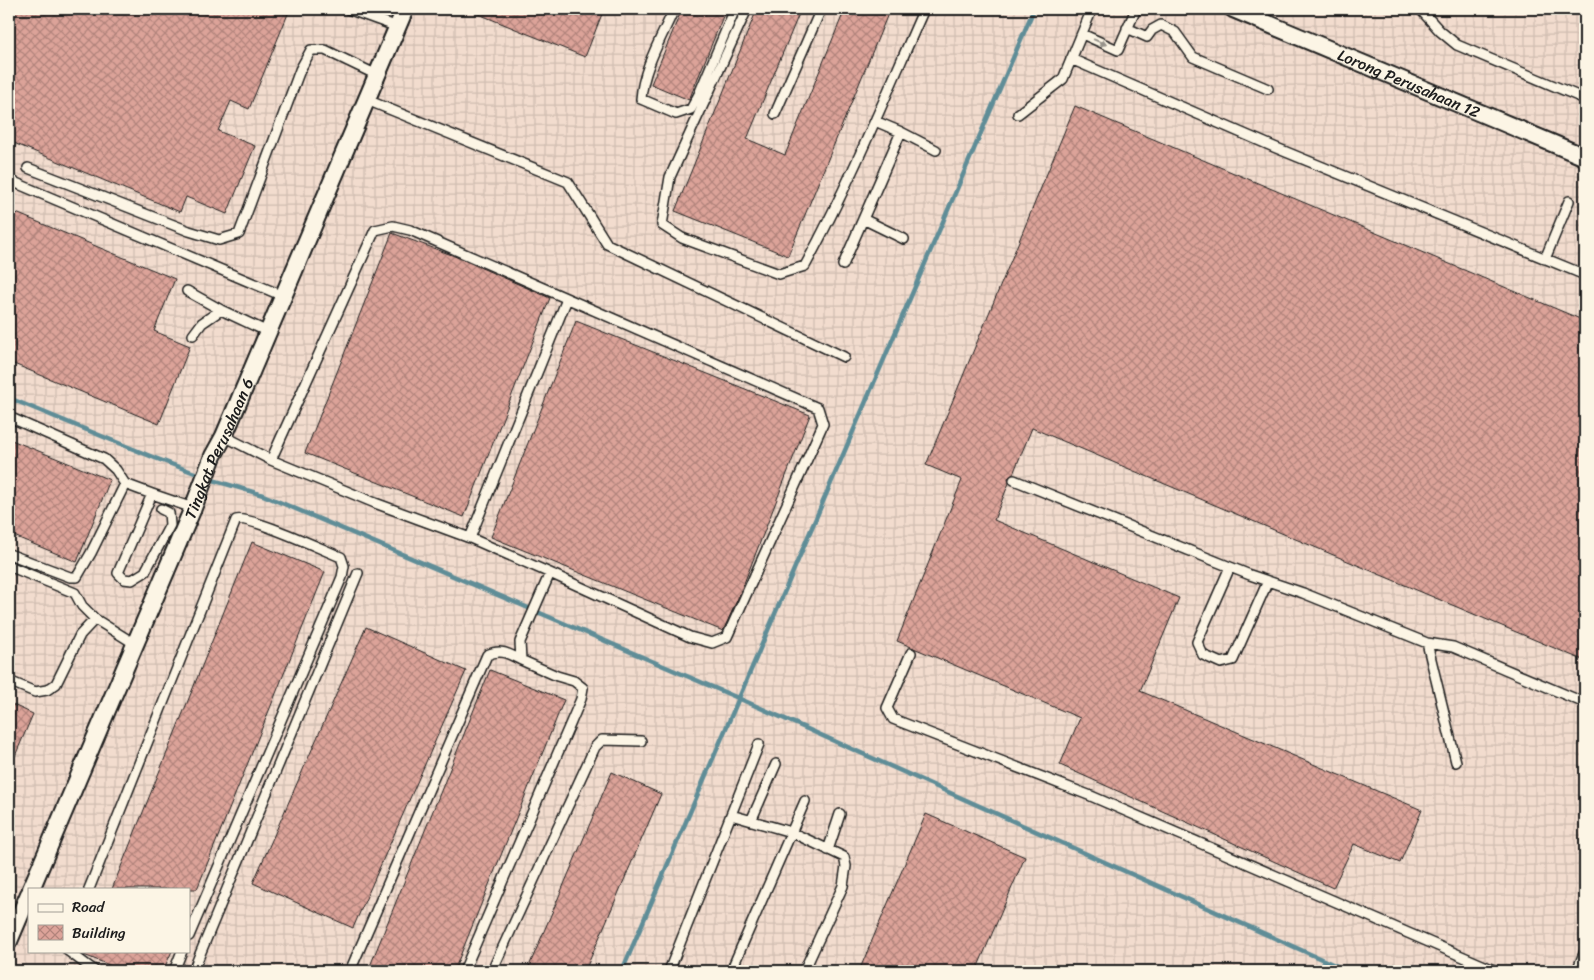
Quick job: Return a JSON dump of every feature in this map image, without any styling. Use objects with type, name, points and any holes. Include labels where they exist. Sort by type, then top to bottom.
[{"type":"street","name":"Tingkat Perusahaan 6","points":[[31,888],[193,508],[213,456],[224,436],[405,9]]},
{"type":"street","name":"Lorong Perusahaan 12","points":[[1235,9],[1585,157]]},
{"type":"street","points":[[9,941],[24,915],[28,898]]},
{"type":"lane","points":[[348,9],[398,27]]},
{"type":"lane","points":[[674,9],[644,78],[641,99],[676,114],[691,109],[735,9]]},
{"type":"lane","points":[[747,9],[670,177],[662,225],[682,238],[779,274],[805,266],[823,234],[924,9]]},
{"type":"lane","points":[[775,114],[821,9]]},
{"type":"lane","points":[[1018,114],[1062,79],[1092,9]]},
{"type":"lane","points":[[1082,34],[1118,50],[1136,9]]},
{"type":"lane","points":[[1420,9],[1440,31],[1457,45],[1585,99]]},
{"type":"lane","points":[[1127,28],[1147,37],[1152,30],[1162,25],[1175,32],[1193,57],[1268,89]]},
{"type":"lane","points":[[28,168],[219,240],[239,234],[300,70],[310,50],[325,50],[377,75]]},
{"type":"lane","points":[[1071,59],[1274,147],[1585,275]]},
{"type":"lane","points":[[367,100],[568,182],[607,244],[844,357]]},
{"type":"lane","points":[[875,121],[936,150]]},
{"type":"lane","points":[[843,265],[901,132]]},
{"type":"lane","points":[[9,180],[283,296]]},
{"type":"lane","points":[[1545,259],[1569,201]]},
{"type":"lane","points":[[863,219],[904,239]]},
{"type":"lane","points":[[224,436],[271,460],[366,499],[470,538],[690,637],[712,643],[727,637],[823,424],[818,408],[410,230],[393,226],[375,230],[271,460]]},
{"type":"lane","points":[[188,291],[221,310],[268,332]]},
{"type":"lane","points":[[470,538],[567,299]]},
{"type":"lane","points":[[194,335],[202,323],[221,310]]},
{"type":"lane","points":[[9,417],[104,459],[116,470],[125,484],[193,508]]},
{"type":"lane","points":[[1014,480],[1230,567],[1304,593],[1427,643],[1453,647],[1585,703]]},
{"type":"lane","points":[[9,554],[70,577],[77,577],[125,484]]},
{"type":"lane","points":[[152,494],[118,573],[124,580],[132,580],[145,572],[162,541],[170,525],[169,513],[161,509]]},
{"type":"lane","points":[[89,888],[236,520],[241,518],[263,525],[341,557],[344,566],[342,576],[190,934]]},
{"type":"lane","points":[[9,566],[75,593],[82,606],[96,619],[135,644]]},
{"type":"lane","points":[[1230,567],[1198,642],[1203,655],[1221,663],[1233,660],[1268,581]]},
{"type":"lane","points":[[193,971],[358,573]]},
{"type":"lane","points":[[521,660],[520,642],[550,573]]},
{"type":"lane","points":[[9,681],[35,692],[47,690],[56,684],[80,635],[96,619]]},
{"type":"lane","points":[[1427,643],[1456,762]]},
{"type":"lane","points":[[350,971],[486,655],[496,651],[504,652],[557,676],[574,681],[583,688],[582,699],[464,971]]},
{"type":"lane","points":[[911,653],[887,708],[894,719],[1091,796],[1496,971]]},
{"type":"lane","points":[[492,971],[595,748],[602,740],[641,741]]},
{"type":"lane","points":[[669,971],[759,744]]},
{"type":"lane","points":[[751,821],[776,764]]},
{"type":"lane","points":[[731,971],[804,801]]},
{"type":"lane","points":[[828,850],[840,814]]},
{"type":"lane","points":[[731,816],[791,832],[844,857],[846,866],[842,886],[804,971]]},
{"type":"lane","points":[[1577,971],[1585,951]]},
{"type":"lane","points":[[69,952],[95,971]]},
{"type":"lane","points":[[174,971],[182,952]]},
{"type":"shaded area","points":[[9,9],[1585,9],[1585,971],[9,971]]},
{"type":"building","points":[[9,9],[290,9],[249,109],[231,101],[218,131],[255,146],[227,214],[186,197],[180,212],[9,141]]},
{"type":"building","points":[[466,9],[604,9],[585,57]]},
{"type":"building","points":[[682,9],[726,9],[689,100],[651,84]]},
{"type":"building","points":[[757,9],[801,9],[747,139],[785,155],[845,9],[890,9],[788,256],[675,211]]},
{"type":"building","points":[[1075,106],[1585,321],[1585,661],[1032,428],[1013,474],[1008,478],[1009,483],[994,520],[1179,598],[1140,691],[1422,810],[1400,863],[1354,844],[1333,888],[1060,765],[1080,718],[897,641],[962,480],[926,465]]},
{"type":"building","points":[[9,210],[175,279],[154,331],[190,346],[159,424],[9,362]]},
{"type":"building","points":[[392,233],[452,255],[550,298],[464,517],[305,453]]},
{"type":"building","points":[[576,321],[810,415],[739,596],[723,631],[491,537]]},
{"type":"building","points":[[9,439],[110,480],[77,562],[9,534]]},
{"type":"building","points":[[252,542],[325,572],[197,889],[112,888]]},
{"type":"building","points":[[366,627],[466,671],[353,928],[253,883]]},
{"type":"building","points":[[490,670],[564,700],[454,971],[368,971]]},
{"type":"building","points":[[9,703],[33,714],[9,770]]},
{"type":"building","points":[[612,772],[661,794],[585,971],[527,971]]},
{"type":"building","points":[[926,814],[1025,857],[976,971],[859,971]]},
{"type":"building","points":[[80,952],[172,952],[163,971],[124,971]]},
{"type":"waterway","points":[[622,971],[1034,9]]},
{"type":"waterway","points":[[9,398],[155,458],[216,481],[263,495],[519,604],[738,698],[1348,971]]}]
